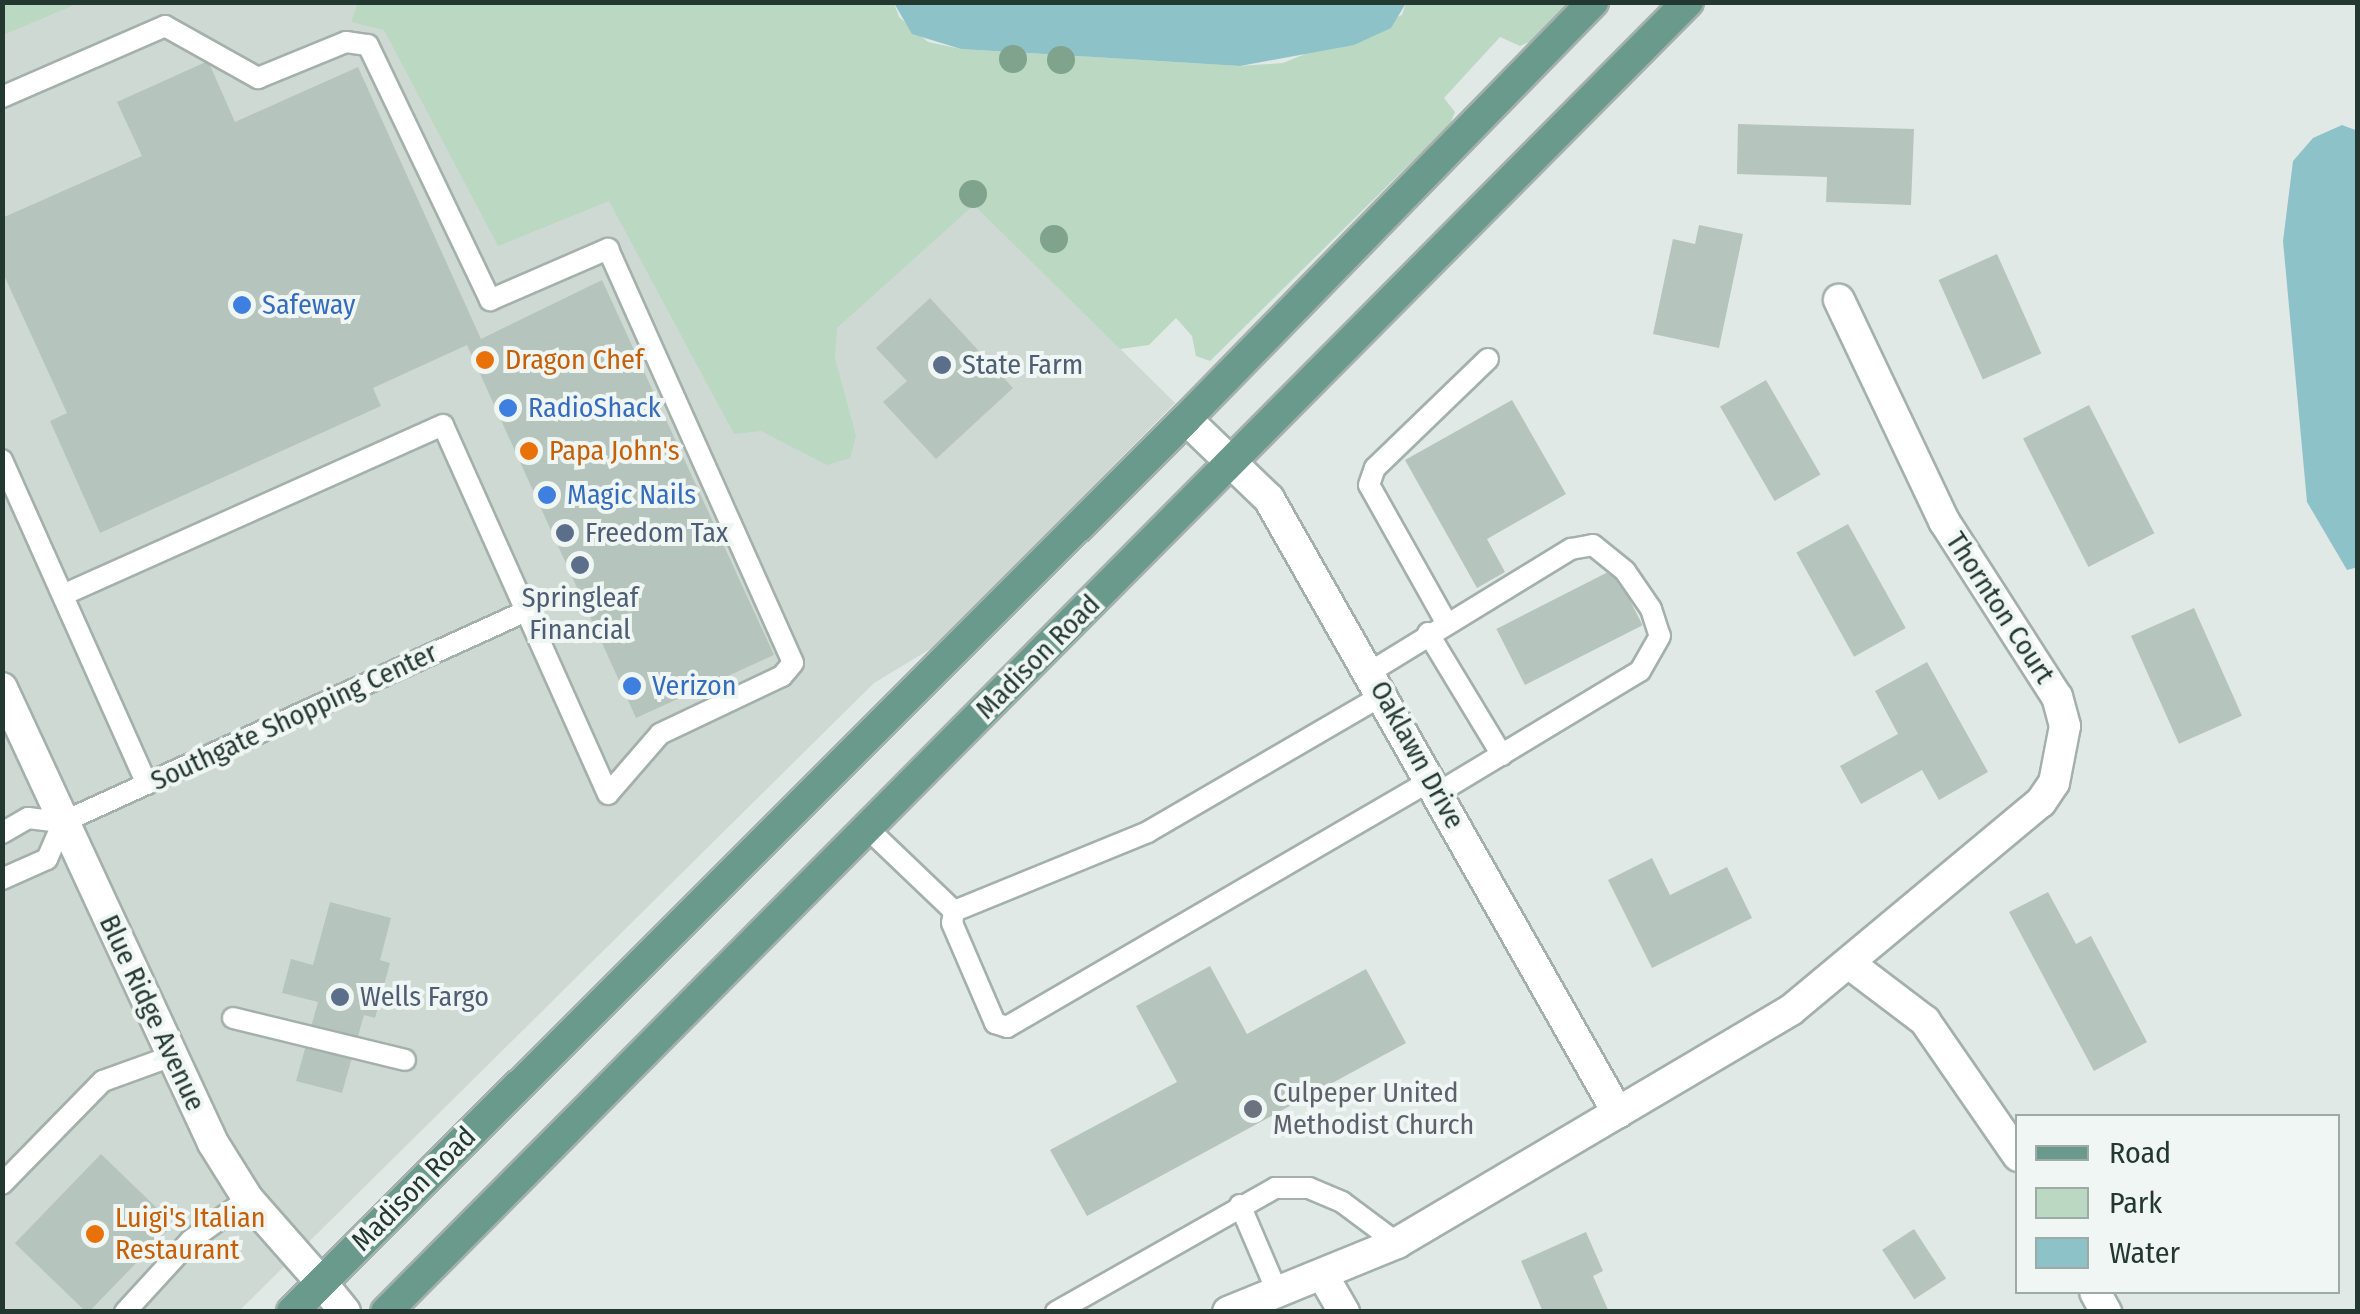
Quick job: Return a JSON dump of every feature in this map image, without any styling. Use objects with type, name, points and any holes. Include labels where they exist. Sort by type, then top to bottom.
[{"type":"main road","name":"Madison Road","points":[[292,1312],[1186,420],[1593,2]]},
{"type":"main road","name":"Madison Road","points":[[386,1312],[1688,2]]},
{"type":"street","name":"Thornton Court","points":[[1838,300],[1944,521],[2050,682],[2065,726],[2064,755],[2041,802],[1850,964]]},
{"type":"street","name":"Oaklawn Drive","points":[[1186,420],[1269,499],[1618,1113]]},
{"type":"street","name":"Blue Ridge Avenue","points":[[2,688],[213,1143],[248,1198],[345,1312]]},
{"type":"street","points":[[1228,1312],[1276,1289],[1397,1243],[1791,1010],[1850,964],[1924,1021],[2015,1152]]},
{"type":"street","points":[[1322,1274],[1344,1312]]},
{"type":"lane","points":[[2,98],[165,26],[258,78],[336,45],[361,42],[373,50],[490,300],[608,249],[793,663],[782,676],[660,734],[608,794],[443,425],[63,595]]},
{"type":"lane","points":[[1488,359],[1375,468],[1368,486],[1502,756]]},
{"type":"lane","points":[[2,460],[148,784]]},
{"type":"lane","points":[[1594,545],[1625,571],[1652,609],[1660,636],[1640,671],[1502,756],[1434,786],[1007,1027],[995,1023],[952,923],[954,911],[1148,832],[1377,684],[1437,627],[1571,549],[1594,545]]},
{"type":"lane","name":"Southgate Shopping Center","points":[[2,832],[28,818],[63,822],[526,611]]},
{"type":"lane","points":[[2,879],[46,859],[63,822]]},
{"type":"lane","points":[[866,828],[954,911]]},
{"type":"lane","points":[[233,1018],[405,1060]]},
{"type":"lane","points":[[2,1184],[102,1081],[172,1056]]},
{"type":"lane","points":[[1056,1312],[1240,1204],[1275,1188],[1309,1188],[1342,1202],[1397,1243]]},
{"type":"lane","points":[[125,1312],[192,1240],[248,1198]]},
{"type":"lane","points":[[1240,1204],[1276,1289]]},
{"type":"shaded area","points":[[3,3],[552,3],[731,423],[974,204],[1175,403],[937,645],[874,683],[239,1311],[3,1311]]},
{"type":"green space","points":[[3,2],[79,2],[79,3],[3,35]]},
{"type":"green space","points":[[358,2],[894,3],[899,17],[928,42],[961,49],[1240,66],[1283,63],[1402,15],[1406,3],[1569,3],[1533,40],[1520,46],[1500,37],[1444,98],[1455,112],[1450,124],[1210,361],[1196,356],[1192,336],[1176,318],[1149,345],[1120,349],[974,205],[837,328],[835,358],[856,436],[850,458],[827,465],[761,431],[734,434],[609,201],[498,246],[384,30],[351,22]]},
{"type":"water","points":[[894,2],[1406,3],[1391,28],[1354,45],[1240,66],[961,49],[912,34]]},
{"type":"water","points":[[2342,125],[2358,131],[2358,567],[2347,570],[2307,502],[2283,241],[2293,161],[2313,138]]},
{"type":"building","name":"Safeway","points":[[208,61],[235,122],[358,67],[481,339],[602,280],[774,655],[636,718],[467,345],[373,388],[381,406],[100,533],[50,421],[67,413],[2,271],[2,218],[142,156],[117,102]]},
{"type":"building","points":[[1738,124],[1914,129],[1911,205],[1826,202],[1827,177],[1737,174]]},
{"type":"building","points":[[1699,225],[1743,234],[1719,348],[1653,334],[1673,239],[1695,244]]},
{"type":"building","points":[[1997,254],[2041,354],[1983,380],[1939,280]]},
{"type":"building","name":"State Farm","points":[[930,298],[1013,388],[936,459],[883,402],[907,381],[876,348]]},
{"type":"building","points":[[1766,380],[1820,474],[1775,501],[1720,406]]},
{"type":"building","points":[[1512,400],[1566,494],[1487,539],[1505,572],[1477,588],[1405,460]]},
{"type":"building","points":[[2089,405],[2154,533],[2088,567],[2023,439]]},
{"type":"building","points":[[1848,524],[1906,628],[1854,657],[1796,553]]},
{"type":"building","points":[[1614,569],[1643,625],[1525,685],[1496,629]]},
{"type":"building","points":[[2194,608],[2242,716],[2179,744],[2131,636]]},
{"type":"building","points":[[1927,662],[1988,772],[1939,800],[1922,770],[1861,804],[1840,766],[1898,734],[1875,691]]},
{"type":"building","points":[[1652,858],[1670,895],[1727,867],[1752,918],[1652,968],[1608,880]]},
{"type":"building","points":[[2048,892],[2076,944],[2091,936],[2147,1042],[2094,1071],[2009,912]]},
{"type":"building","name":"Wells Fargo","points":[[330,902],[391,918],[380,960],[390,963],[375,1018],[364,1015],[342,1093],[296,1081],[318,1002],[282,993],[291,959],[313,965]]},
{"type":"building","points":[[1210,966],[1247,1034],[1366,969],[1406,1043],[1087,1216],[1050,1150],[1177,1082],[1136,1006]]},
{"type":"building","name":"Luigi's Italian Restaurant","points":[[101,1154],[174,1224],[89,1312],[15,1243]]},
{"type":"building","points":[[1914,1229],[1946,1278],[1914,1299],[1882,1250]]},
{"type":"building","points":[[1586,1232],[1603,1271],[1593,1276],[1609,1312],[1543,1312],[1521,1261]]},
{"type":"place","name":"Safeway","points":[[242,305]]},
{"type":"place","name":"Dragon Chef","points":[[485,360]]},
{"type":"place","name":"State Farm","points":[[942,365]]},
{"type":"place","name":"RadioShack","points":[[508,408]]},
{"type":"place","name":"Papa John's","points":[[529,451]]},
{"type":"place","name":"Magic Nails","points":[[547,495]]},
{"type":"place","name":"Freedom Tax","points":[[565,533]]},
{"type":"place","name":"Springleaf Financial","points":[[580,565]]},
{"type":"place","name":"Verizon","points":[[632,686]]},
{"type":"place","name":"Wells Fargo","points":[[340,997]]},
{"type":"place","name":"Culpeper United Methodist Church","points":[[1253,1109]]},
{"type":"place","name":"Luigi's Italian Restaurant","points":[[95,1234]]}]
